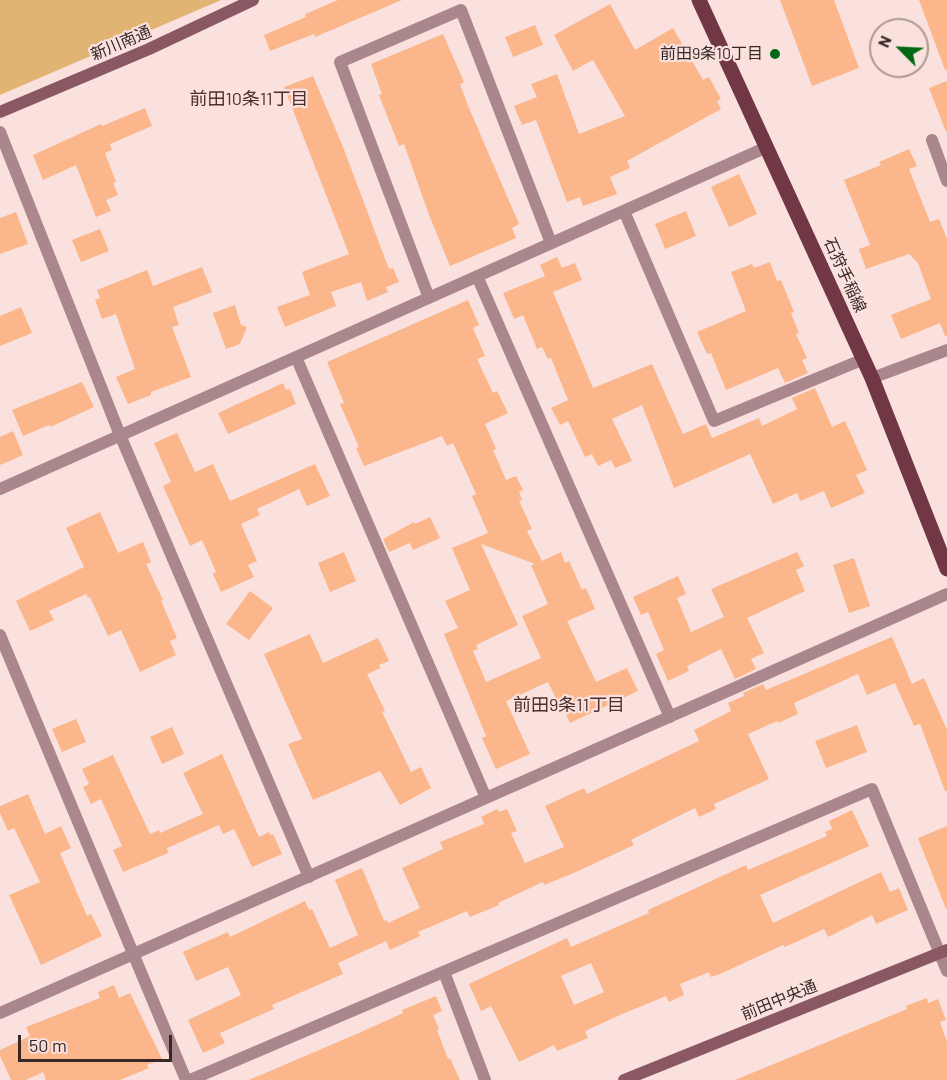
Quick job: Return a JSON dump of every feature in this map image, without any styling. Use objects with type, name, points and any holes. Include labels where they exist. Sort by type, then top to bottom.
[{"type":"main road","name":"石狩手稲線","points":[[699,0],[864,359],[947,569]]},
{"type":"street","name":"新川南通","points":[[0,112],[149,49],[253,0]]},
{"type":"street","points":[[429,298],[340,62],[461,10],[551,243]]},
{"type":"street","points":[[0,132],[120,435],[309,877]]},
{"type":"street","points":[[932,140],[947,181]]},
{"type":"street","points":[[0,489],[767,147]]},
{"type":"street","points":[[624,211],[714,422],[864,359]]},
{"type":"street","points":[[477,276],[670,717]]},
{"type":"street","points":[[872,378],[947,350]]},
{"type":"street","points":[[296,357],[486,798]]},
{"type":"street","points":[[0,1013],[947,594]]},
{"type":"street","points":[[0,635],[188,1080],[872,789],[943,951],[947,971]]},
{"type":"street","name":"前田中央通","points":[[624,1080],[943,951]]},
{"type":"street","points":[[444,972],[485,1080]]},
{"type":"shaded area","points":[[0,0],[221,0],[0,95]]},
{"type":"building","points":[[338,0],[402,0],[315,37],[314,34],[270,51],[264,35]]},
{"type":"building","points":[[780,0],[834,0],[859,68],[812,86]]},
{"type":"building","points":[[919,0],[947,0],[947,70],[945,70],[929,27],[929,18],[926,18]]},
{"type":"building","points":[[610,4],[635,50],[673,28],[703,80],[709,77],[721,99],[717,101],[721,109],[627,161],[630,168],[610,177],[617,194],[583,206],[580,197],[567,202],[536,120],[522,125],[514,106],[537,97],[531,84],[557,74],[579,134],[625,116],[593,60],[573,71],[554,35]]},
{"type":"building","points":[[535,25],[543,45],[513,57],[505,37]]},
{"type":"building","points":[[443,34],[464,82],[460,84],[469,108],[519,224],[512,228],[516,238],[450,266],[404,144],[399,146],[386,113],[371,64]]},
{"type":"building","points":[[313,76],[343,147],[389,269],[393,268],[399,282],[386,287],[388,292],[367,301],[361,282],[331,292],[336,306],[285,327],[277,307],[310,295],[302,272],[349,254],[284,87]]},
{"type":"building","points":[[947,81],[947,131],[946,132],[929,88]]},
{"type":"building","points":[[145,108],[152,126],[110,144],[112,150],[105,153],[116,182],[113,183],[118,195],[106,200],[111,211],[96,217],[76,165],[43,180],[33,155],[101,124],[102,126]]},
{"type":"building","points":[[909,149],[917,166],[909,169],[930,222],[939,219],[947,239],[947,336],[940,323],[901,339],[891,315],[931,299],[918,263],[909,254],[866,269],[859,249],[870,245],[844,180],[881,165],[879,162]]},
{"type":"building","points":[[739,174],[757,214],[729,227],[711,187]]},
{"type":"building","points":[[686,211],[696,236],[665,249],[655,224]]},
{"type":"building","points":[[16,212],[28,244],[0,254],[0,218]]},
{"type":"building","points":[[100,229],[109,251],[81,262],[72,240]]},
{"type":"building","points":[[557,257],[562,268],[575,263],[582,280],[553,292],[593,388],[652,364],[683,434],[706,424],[712,438],[759,418],[762,426],[797,409],[792,398],[815,388],[832,427],[845,421],[867,470],[856,475],[865,493],[831,508],[824,491],[800,501],[797,493],[773,504],[750,454],[674,488],[642,405],[612,419],[632,461],[615,468],[611,460],[598,466],[592,454],[585,457],[568,421],[560,425],[551,408],[568,400],[551,358],[548,359],[542,347],[537,349],[523,315],[514,319],[503,293],[545,276],[540,265]]},
{"type":"building","points":[[770,262],[777,281],[781,280],[794,312],[791,313],[799,333],[796,334],[807,358],[802,360],[808,373],[785,383],[778,368],[726,390],[711,353],[707,354],[697,332],[746,311],[731,272],[752,264],[754,268]]},
{"type":"building","points":[[202,267],[212,292],[173,307],[179,325],[172,327],[191,377],[151,392],[151,395],[128,404],[116,377],[135,369],[116,314],[102,319],[95,300],[100,298],[97,290],[147,270],[153,286]]},
{"type":"building","points":[[468,300],[479,325],[473,328],[485,356],[477,359],[493,393],[497,391],[508,413],[485,424],[506,480],[516,476],[523,490],[519,492],[522,500],[519,501],[532,529],[527,531],[542,561],[561,552],[565,563],[569,561],[582,590],[586,588],[595,609],[567,621],[596,682],[627,668],[638,691],[570,723],[548,682],[506,701],[530,754],[496,769],[482,738],[486,736],[444,634],[458,628],[445,601],[470,590],[452,548],[488,533],[472,496],[476,494],[453,443],[447,446],[442,436],[364,466],[356,448],[359,447],[340,404],[344,403],[327,362]],"holes":[[[481,544],[535,564],[531,565],[548,604],[522,616],[541,658],[486,682],[473,651],[478,649],[476,645],[518,625]]]},
{"type":"building","points":[[235,305],[241,325],[247,327],[240,344],[226,349],[213,313]]},
{"type":"building","points":[[21,307],[32,333],[0,346],[0,316]]},
{"type":"building","points":[[82,382],[94,407],[50,427],[49,425],[23,436],[12,410]]},
{"type":"building","points":[[283,383],[286,390],[290,389],[296,404],[228,434],[218,413]]},
{"type":"building","points":[[13,431],[23,455],[0,465],[0,437]]},
{"type":"building","points":[[177,433],[195,472],[213,464],[230,501],[315,464],[330,496],[307,506],[299,489],[257,509],[260,515],[241,524],[257,561],[248,565],[254,577],[221,592],[213,574],[216,572],[202,540],[190,546],[163,486],[171,482],[154,443]]},
{"type":"building","points":[[100,512],[118,553],[143,542],[151,562],[146,564],[177,638],[170,641],[176,655],[140,672],[121,630],[108,636],[90,597],[88,598],[86,594],[49,611],[54,620],[30,631],[16,601],[84,567],[66,528]]},
{"type":"building","points":[[430,517],[440,538],[413,550],[410,543],[389,552],[383,539],[414,522],[415,524]]},
{"type":"building","points":[[344,552],[356,581],[330,592],[318,563]]},
{"type":"building","points":[[797,552],[804,566],[796,570],[805,591],[747,618],[764,653],[751,659],[756,669],[735,679],[721,649],[687,666],[689,671],[668,681],[656,654],[664,650],[648,612],[641,615],[633,597],[678,576],[686,594],[677,598],[691,632],[724,617],[711,589]]},
{"type":"building","points":[[854,558],[870,606],[849,613],[833,565]]},
{"type":"building","points":[[250,591],[273,608],[249,640],[226,624]]},
{"type":"building","points":[[310,634],[323,663],[378,638],[389,661],[379,665],[381,668],[367,674],[385,711],[382,712],[411,772],[421,767],[431,788],[400,805],[380,771],[313,800],[288,744],[302,739],[264,654]]},
{"type":"building","points":[[892,637],[912,684],[924,678],[947,730],[947,791],[945,791],[920,724],[914,726],[895,683],[867,695],[858,674],[794,703],[798,714],[748,734],[769,779],[714,804],[716,809],[699,817],[695,808],[631,840],[634,845],[576,872],[544,885],[543,882],[498,903],[499,905],[470,917],[467,911],[418,932],[420,936],[390,950],[386,941],[338,963],[343,974],[272,1005],[274,1009],[220,1033],[225,1043],[203,1053],[188,1020],[241,995],[228,967],[196,981],[183,952],[228,932],[230,937],[305,901],[309,910],[312,909],[330,948],[358,935],[335,880],[362,868],[384,921],[387,920],[388,923],[420,908],[402,868],[443,849],[440,842],[484,824],[481,817],[497,809],[499,812],[507,809],[517,831],[511,833],[525,863],[564,847],[545,806],[584,788],[587,794],[699,741],[694,730],[731,711],[728,703],[744,696],[743,693],[763,684],[766,690]]},
{"type":"building","points":[[76,719],[86,742],[62,752],[52,729]]},
{"type":"building","points":[[857,725],[867,752],[826,768],[815,741]]},
{"type":"building","points":[[172,727],[184,754],[162,764],[150,737]]},
{"type":"building","points":[[222,754],[259,837],[269,832],[270,835],[273,834],[282,854],[252,867],[234,829],[223,834],[219,825],[167,848],[168,853],[123,872],[113,850],[122,846],[101,799],[91,804],[83,787],[89,784],[82,769],[113,755],[150,834],[159,830],[160,833],[203,814],[183,773]]},
{"type":"building","points":[[28,794],[45,834],[61,826],[71,848],[60,853],[87,916],[91,914],[102,936],[41,965],[9,895],[40,882],[14,828],[8,831],[0,813],[0,806]]},
{"type":"building","points":[[852,810],[869,846],[760,895],[773,923],[881,872],[890,892],[899,888],[908,910],[876,924],[872,915],[828,937],[824,929],[720,974],[711,977],[709,972],[680,984],[684,995],[669,1002],[666,996],[585,1031],[588,1038],[557,1051],[554,1045],[519,1062],[491,1006],[481,1011],[469,984],[567,938],[571,947],[649,913],[648,910],[746,865],[748,870],[827,836],[825,832],[832,829],[829,821]],"holes":[[[591,963],[604,992],[574,1005],[561,976]]]},
{"type":"building","points":[[947,826],[947,908],[946,909],[918,838]]},
{"type":"building","points":[[114,985],[119,998],[130,993],[162,1059],[147,1065],[149,1068],[120,1080],[46,1080],[43,1072],[26,1080],[11,1080],[0,1056],[0,1050],[30,1036],[26,1027],[100,998],[98,992]]},
{"type":"building","points":[[436,996],[442,1011],[433,1015],[439,1029],[437,1030],[448,1059],[450,1058],[460,1080],[249,1080],[359,1033],[403,1013],[402,1010]]},
{"type":"building","points":[[927,998],[928,1003],[938,999],[946,1020],[940,1022],[947,1042],[947,1080],[735,1080],[907,1009],[906,1006]]},
{"type":"place","name":"前田9条10丁目","points":[[775,54]]},
{"type":"district","name":"前田10条11丁目","points":[[249,99]]},
{"type":"district","name":"前田9条11丁目","points":[[569,705]]}]
